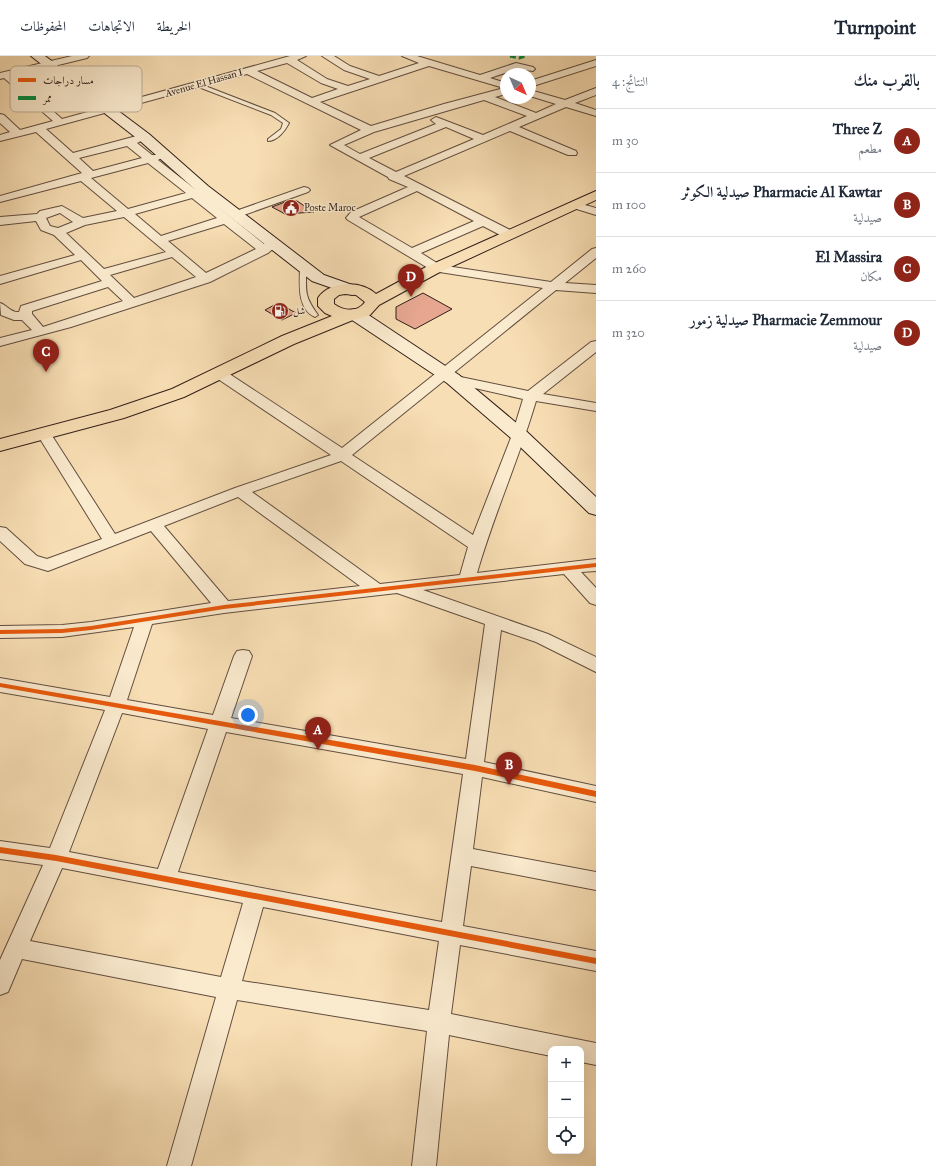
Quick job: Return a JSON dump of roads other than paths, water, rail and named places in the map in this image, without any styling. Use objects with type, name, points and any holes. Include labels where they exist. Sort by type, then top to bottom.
[{"type":"main road","points":[[110,112],[144,137],[158,157],[269,246],[303,265],[318,278],[368,295],[361,310]]},
{"type":"main road","points":[[0,445],[44,434],[178,393],[288,340],[361,310],[435,269],[508,234],[596,195]]},
{"type":"main road","points":[[288,340],[339,290],[354,290],[435,269]]},
{"type":"main road","points":[[318,278],[322,306]]},
{"type":"main road","points":[[322,306],[335,312],[361,310],[388,335],[449,376],[519,435],[596,508]]},
{"type":"street","points":[[28,66],[43,60],[84,56]]},
{"type":"street","name":"Avenue El Hassan I","points":[[142,100],[247,70],[302,56]]},
{"type":"street","points":[[327,56],[347,68],[379,79]]},
{"type":"street","points":[[407,56],[500,84]]},
{"type":"street","points":[[288,59],[324,81],[346,89]]},
{"type":"street","points":[[310,102],[428,63]]},
{"type":"street","points":[[536,82],[596,63]]},
{"type":"street","points":[[510,68],[516,66],[523,68]]},
{"type":"street","points":[[247,70],[370,130]]},
{"type":"street","points":[[482,78],[500,72]]},
{"type":"street","points":[[292,93],[324,81]]},
{"type":"street","points":[[394,177],[482,138],[596,91]]},
{"type":"street","points":[[500,92],[370,130],[335,145],[415,188],[508,234]]},
{"type":"street","points":[[536,95],[596,113]]},
{"type":"street","points":[[484,96],[535,116]]},
{"type":"street","points":[[48,112],[61,122]]},
{"type":"street","name":"Avenue El Hassan I","points":[[0,138],[99,112]]},
{"type":"street","points":[[423,114],[482,138]]},
{"type":"street","points":[[0,118],[18,134]]},
{"type":"street","points":[[360,158],[445,124]]},
{"type":"street","points":[[509,127],[572,153]]},
{"type":"street","points":[[38,128],[70,157],[125,213],[206,279]]},
{"type":"street","points":[[70,157],[144,137]]},
{"type":"street","points":[[129,142],[158,157]]},
{"type":"street","points":[[0,199],[158,157]]},
{"type":"street","points":[[415,188],[356,214],[352,218],[435,269],[553,286],[596,289]]},
{"type":"street","points":[[159,240],[231,217],[304,190]]},
{"type":"street","points":[[58,232],[81,222],[125,213],[199,191]]},
{"type":"street","points":[[574,205],[596,212]]},
{"type":"street","points":[[0,221],[40,217],[44,213],[62,209],[81,222]]},
{"type":"street","points":[[40,217],[45,228],[58,232],[132,303]]},
{"type":"street","points":[[411,253],[483,221]]},
{"type":"street","points":[[0,342],[41,332],[206,279],[248,260],[269,246]]},
{"type":"street","points":[[0,532],[31,560],[48,565],[240,491],[342,456],[449,376],[553,286],[596,252]]},
{"type":"street","points":[[25,315],[26,309],[174,253]]},
{"type":"street","points":[[0,280],[83,256]]},
{"type":"street","points":[[0,307],[8,315],[15,318],[25,315]]},
{"type":"street","points":[[25,315],[41,332]]},
{"type":"street","points":[[467,580],[477,545],[519,435],[531,396],[596,345]]},
{"type":"street","points":[[220,374],[477,545]]},
{"type":"street","points":[[449,376],[531,396],[596,407]]},
{"type":"street","points":[[44,434],[112,541]]},
{"type":"street","points":[[240,491],[376,589]]},
{"type":"street","points":[[154,524],[224,607]]},
{"type":"street","points":[[0,632],[62,631],[145,620],[224,607],[596,565]]},
{"type":"street","points":[[568,568],[596,599]]},
{"type":"street","points":[[396,587],[542,638],[596,665]]},
{"type":"street","points":[[0,985],[56,858],[116,705],[145,620]]},
{"type":"street","points":[[424,1166],[439,1022],[463,856],[494,620]]},
{"type":"street","points":[[165,879],[243,656]]},
{"type":"street","points":[[0,685],[475,768],[596,794]]},
{"type":"street","points":[[0,850],[56,858],[596,961]]},
{"type":"street","points":[[463,856],[596,881]]},
{"type":"street","points":[[179,1166],[256,897]]},
{"type":"street","points":[[16,948],[229,989],[439,1022],[557,1046]]},
{"type":"street","points":[[584,1052],[596,1054]]},
{"type":"lane","points":[[198,85],[273,114],[286,123],[283,130],[270,140]]},
{"type":"lane","points":[[303,265],[303,298],[306,306],[322,306]]},
{"type":"place","name":"Poste Maroc","points":[[291,208]]},
{"type":"place","name":"Pharmacie Zemmour صيدلية زمور","points":[[411,297]]},
{"type":"place","name":"شل","points":[[280,311]]},
{"type":"place","name":"El Massira","points":[[46,372]]},
{"type":"place","name":"Three Z","points":[[318,750]]},
{"type":"place","name":"Pharmacie Al Kawtar صيدلية الكوثر","points":[[509,785]]}]
